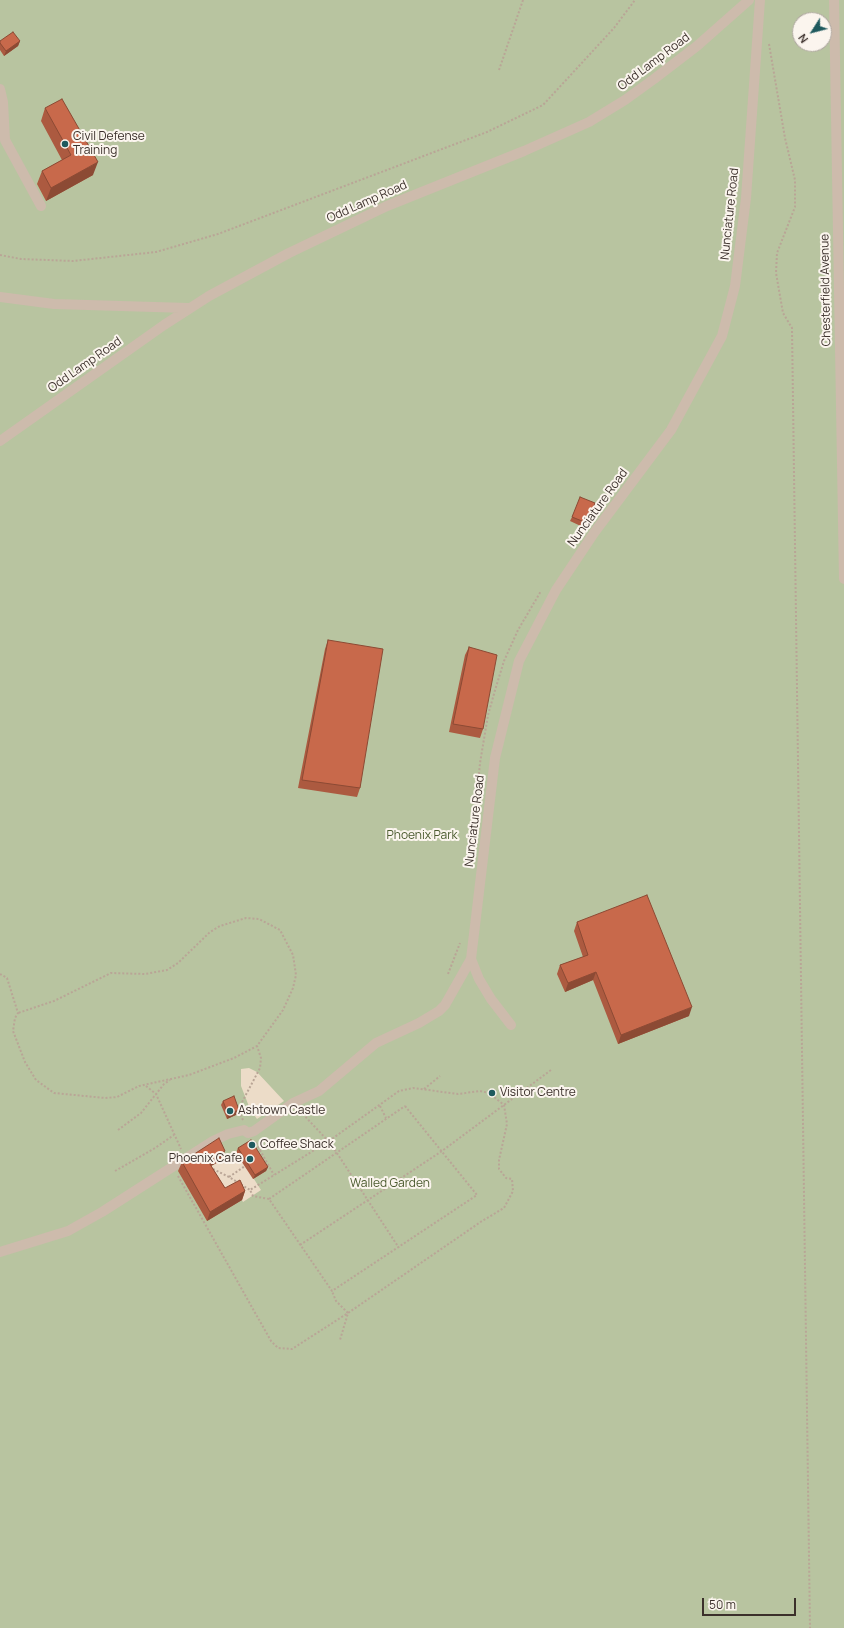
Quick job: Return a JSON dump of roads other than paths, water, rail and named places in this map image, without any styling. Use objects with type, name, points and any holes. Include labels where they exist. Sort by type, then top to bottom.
[{"type":"street","name":"Odd Lamp Road","points":[[0,441],[188,308],[289,252],[387,206],[524,151],[589,122],[625,100],[666,70],[697,46],[748,0]]},
{"type":"street","name":"Nunciature Road","points":[[511,1025],[491,999],[479,979],[471,959],[495,758],[519,661],[556,590],[600,526],[672,430],[722,336],[735,286],[746,198],[760,0]]},
{"type":"street","name":"Chesterfield Avenue","points":[[834,0],[844,579]]},
{"type":"street","points":[[0,88],[3,102],[6,140],[41,206]]},
{"type":"street","points":[[0,297],[54,304],[188,308]]},
{"type":"street","points":[[0,1252],[68,1231],[102,1212],[186,1158],[228,1134],[244,1130],[248,1133],[254,1131],[293,1103],[319,1091],[376,1043],[419,1023],[439,1011],[445,1005],[458,979],[471,959]]},
{"type":"place","name":"Civil Defense Training","points":[[65,144]]},
{"type":"place","name":"Visitor Centre","points":[[492,1093]]},
{"type":"place","name":"Ashtown Castle","points":[[230,1111]]},
{"type":"place","name":"Coffee Shack","points":[[252,1145]]},
{"type":"place","name":"Phoenix Cafe","points":[[250,1159]]},
{"type":"park label","name":"Phoenix Park","points":[[422,836]]},
{"type":"park label","name":"Walled Garden","points":[[390,1184]]}]
